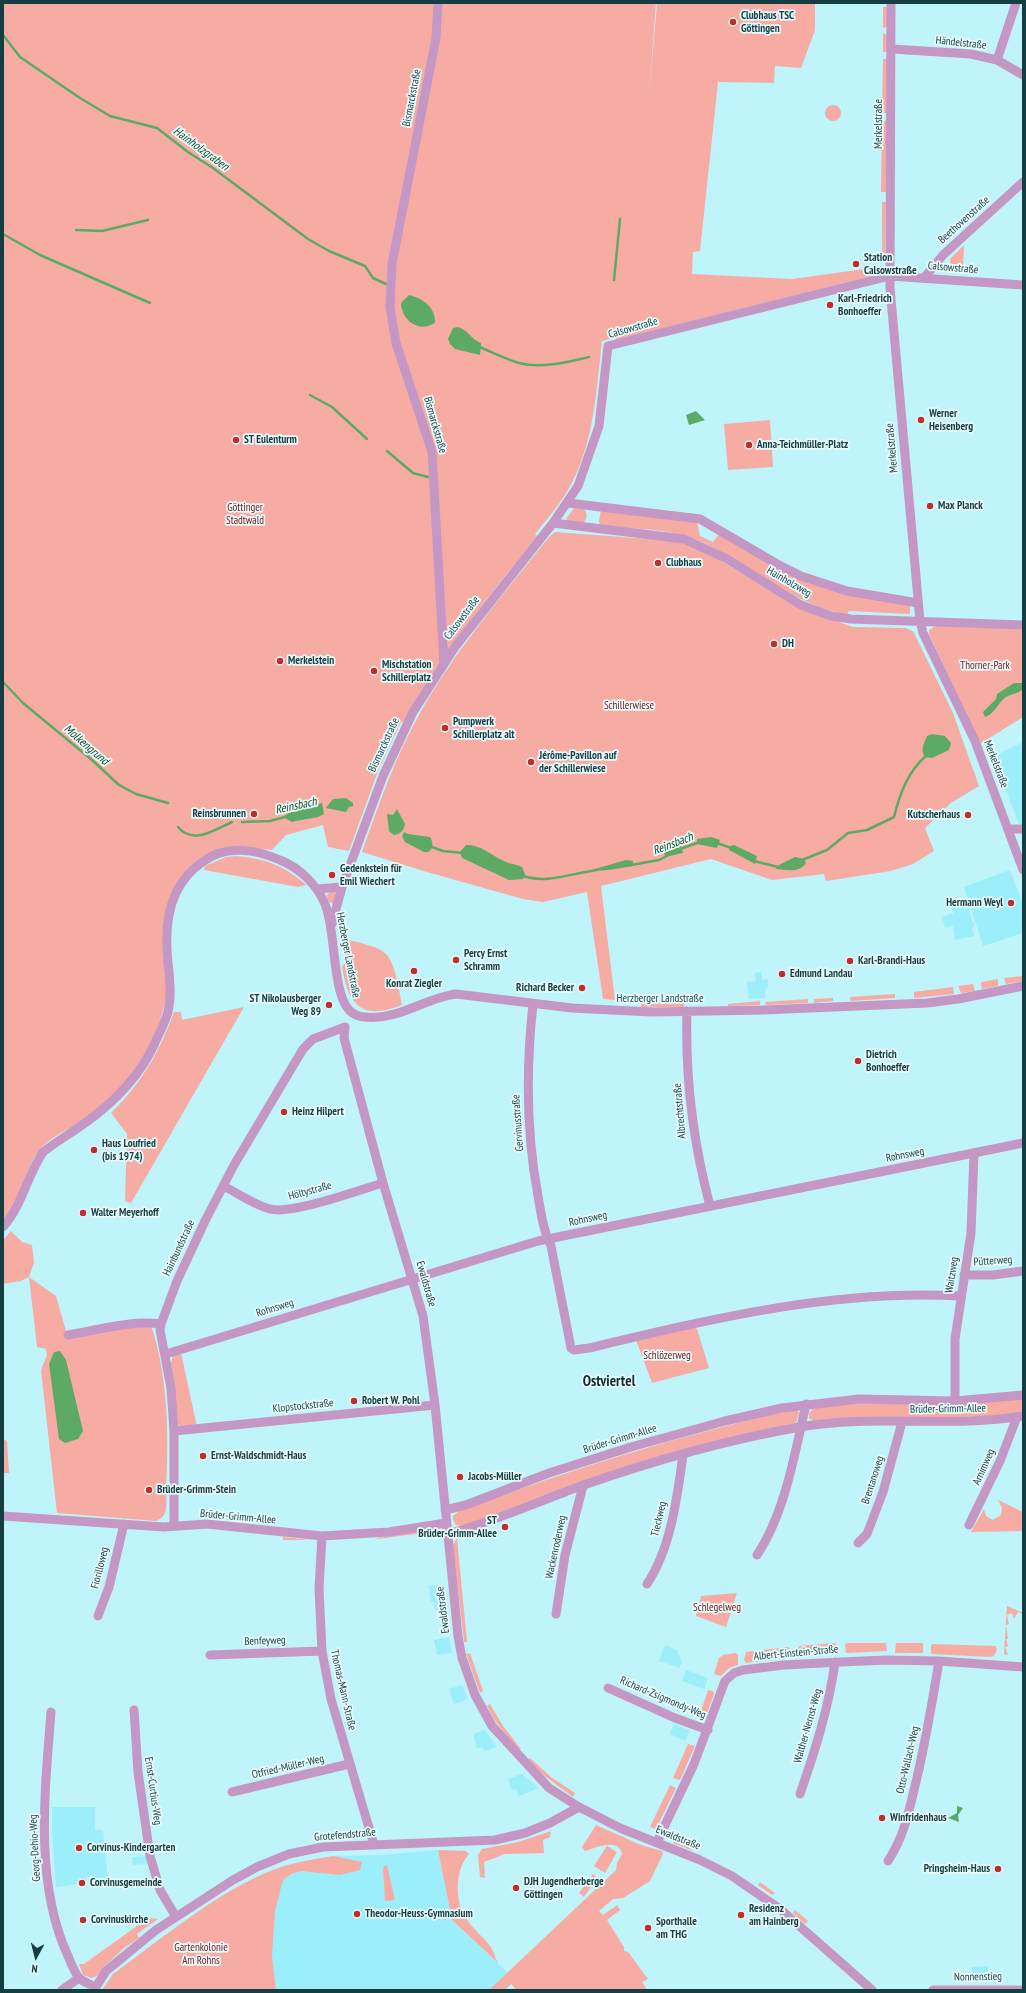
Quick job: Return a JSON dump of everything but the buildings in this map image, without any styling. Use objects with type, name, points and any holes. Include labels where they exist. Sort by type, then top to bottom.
[{"type":"street","name":"Bismarckstraße","points":[[331,926],[342,887],[373,800],[392,753],[413,712],[444,664],[432,452],[396,343],[390,307],[392,264],[436,38],[438,3]]},
{"type":"street","name":"Merkelstraße","points":[[891,3],[890,276],[920,621],[923,633],[975,741],[1023,870]]},
{"type":"street","points":[[997,60],[1016,3]]},
{"type":"street","name":"Händelstraße","points":[[892,49],[971,54],[997,60],[1023,75]]},
{"type":"street","name":"Beethovenstraße","points":[[924,278],[943,255],[1023,182]]},
{"type":"street","name":"Calsowstraße","points":[[444,664],[483,610],[568,503],[583,474],[597,432],[602,408],[606,356],[609,346],[890,276],[1023,285]]},
{"type":"street","name":"Hainholzweg","points":[[568,503],[700,519],[777,564],[801,576],[847,592],[918,603]]},
{"type":"street","name":"Hainholzweg","points":[[553,523],[684,539],[727,559],[801,605],[851,619],[1023,625]]},
{"type":"street","points":[[1008,829],[1023,829]]},
{"type":"street","name":"Herzberger Landstraße","points":[[3,1227],[22,1196],[36,1162],[43,1152],[107,1106],[121,1093],[138,1071],[153,1047],[168,1012],[170,988],[167,949],[169,915],[175,893],[191,872],[211,856],[221,852],[232,850],[252,852],[280,860],[294,867],[317,889],[326,906],[331,926],[341,990],[345,1004],[353,1014],[363,1017],[375,1018],[391,1015],[437,997],[456,994],[533,1004],[611,1011],[756,1011],[927,1003],[958,999],[1023,986]]},
{"type":"street","points":[[317,889],[342,887]]},
{"type":"street","name":"Gervinusstraße","points":[[533,1004],[528,1067],[529,1134],[544,1231],[548,1239]]},
{"type":"street","name":"Albrechtstraße","points":[[687,1011],[692,1128],[710,1206]]},
{"type":"street","points":[[344,1027],[353,1014]]},
{"type":"street","name":"Ewaldstraße","points":[[344,1027],[344,1038],[383,1182],[423,1316],[435,1405],[458,1636],[462,1658],[475,1695],[492,1726],[549,1788],[578,1807],[620,1828],[714,1866],[759,1893],[872,1990]]},
{"type":"street","name":"Hainbundstraße","points":[[174,1526],[174,1431],[171,1388],[166,1354],[160,1330],[161,1324],[188,1254],[224,1186],[303,1049],[313,1039],[344,1027]]},
{"type":"street","name":"Rohnsweg","points":[[166,1354],[548,1239],[1023,1143]]},
{"type":"street","name":"Waitzweg","points":[[955,1401],[955,1339],[960,1296],[971,1233],[974,1153]]},
{"type":"street","name":"Höltystraße","points":[[224,1186],[270,1209],[280,1211],[302,1207],[383,1182]]},
{"type":"street","points":[[548,1239],[551,1246],[571,1348],[574,1350],[589,1348],[713,1319],[781,1306],[904,1295],[960,1296]]},
{"type":"street","name":"Pütterweg","points":[[964,1275],[1023,1271]]},
{"type":"street","points":[[68,1335],[118,1326],[152,1323],[161,1324]]},
{"type":"street","name":"Brüder-Grimm-Allee","points":[[445,1510],[466,1505],[549,1473],[631,1447],[725,1421],[782,1408],[859,1399],[955,1401],[1023,1395]]},
{"type":"street","points":[[756,1555],[766,1541],[779,1506],[806,1404]]},
{"type":"street","name":"Klopstockstraße","points":[[174,1431],[435,1405]]},
{"type":"street","name":"Brüder-Grimm-Allee","points":[[447,1534],[583,1486],[683,1455],[801,1427],[838,1422],[964,1422],[1020,1417]]},
{"type":"street","name":"Arnimweg","points":[[969,1525],[1020,1417]]},
{"type":"street","name":"Brentanoweg","points":[[858,1543],[867,1534],[883,1492],[902,1422]]},
{"type":"street","name":"Tieckweg","points":[[647,1584],[658,1568],[666,1542],[678,1489],[683,1455]]},
{"type":"street","name":"Wackenroderweg","points":[[556,1614],[565,1555],[583,1486]]},
{"type":"street","name":"Brüder-Grimm-Allee","points":[[3,1516],[174,1526],[207,1524],[267,1532],[322,1536],[389,1532],[446,1523]]},
{"type":"street","name":"Fiorilloweg","points":[[98,1616],[109,1587],[124,1524]]},
{"type":"street","name":"Thomas-Mann-Straße","points":[[322,1536],[319,1589],[322,1651],[331,1699],[349,1764],[374,1844]]},
{"type":"street","name":"Benfeyweg","points":[[210,1655],[322,1651]]},
{"type":"street","name":"Albert-Einstein-Straße","points":[[657,1842],[685,1785],[708,1730],[726,1681],[734,1673],[768,1666],[886,1660],[939,1660],[1023,1667]]},
{"type":"street","name":"Otto-Wallach-Weg","points":[[888,1860],[899,1844],[910,1806],[923,1754],[939,1660]]},
{"type":"street","name":"Walther-Nernst-Weg","points":[[800,1794],[821,1728],[832,1687],[835,1662]]},
{"type":"street","name":"Richard-Zsigmondy-Weg","points":[[608,1688],[675,1718],[708,1730]]},
{"type":"street","name":"Ernst-Curtius-Weg","points":[[134,1710],[138,1772],[150,1856],[160,1890],[176,1917]]},
{"type":"street","name":"Georg-Dehio-Weg","points":[[51,1712],[45,1793],[46,1843],[52,1913],[62,1943],[79,1978]]},
{"type":"street","name":"Otfried-Müller-Weg","points":[[232,1792],[349,1764]]},
{"type":"street","name":"Grotefendstraße","points":[[79,1978],[94,1989],[106,1971],[156,1930],[233,1880],[258,1867],[289,1854],[323,1847],[495,1840],[525,1833],[550,1823],[578,1807]]},
{"type":"street","points":[[62,1990],[79,1978]]},
{"type":"street","name":"Nonnenstieg","points":[[933,1990],[1023,1990]]},
{"type":"shaded area","points":[[409,295],[414,296],[428,304],[435,318],[435,323],[423,327],[412,324],[408,320],[404,315],[401,303]]},
{"type":"shaded area","points":[[458,327],[465,330],[475,340],[481,343],[480,355],[455,349],[450,344],[448,339],[453,328]]},
{"type":"shaded area","points":[[696,411],[705,420],[689,425],[686,415]]},
{"type":"shaded area","points":[[1014,683],[1023,683],[1023,689],[1006,697],[992,713],[985,717],[983,712],[996,699],[997,694]]},
{"type":"shaded area","points":[[932,734],[945,736],[951,743],[949,750],[932,758],[925,757],[923,752],[924,744],[927,736]]},
{"type":"shaded area","points":[[1023,742],[1023,824],[1019,824],[993,757]]},
{"type":"shaded area","points":[[346,798],[353,803],[353,806],[349,807],[346,812],[326,808],[333,799]]},
{"type":"shaded area","points":[[322,803],[324,814],[318,817],[292,822],[283,817],[290,812]]},
{"type":"shaded area","points":[[397,809],[405,824],[404,828],[399,834],[394,835],[389,831],[387,814],[393,815]]},
{"type":"shaded area","points":[[404,832],[408,834],[430,837],[432,843],[431,849],[428,852],[424,852],[405,842],[402,836]]},
{"type":"shaded area","points":[[711,837],[720,840],[717,848],[697,844],[697,839]]},
{"type":"shaded area","points":[[680,844],[683,853],[665,857],[664,852]]},
{"type":"shaded area","points":[[466,845],[476,846],[506,862],[522,867],[525,874],[523,879],[509,880],[462,858],[460,852]]},
{"type":"shaded area","points":[[734,845],[757,856],[755,864],[729,850],[730,846]]},
{"type":"shaded area","points":[[795,857],[804,859],[806,863],[797,870],[776,869],[777,866]]},
{"type":"shaded area","points":[[626,860],[633,861],[633,866],[595,871],[595,869]]},
{"type":"shaded area","points":[[1010,870],[1023,904],[1023,933],[983,946],[964,887]]},
{"type":"shaded area","points":[[967,904],[972,921],[975,925],[972,928],[974,936],[955,940],[953,926],[945,928],[942,917],[954,913],[951,909]]},
{"type":"shaded area","points":[[761,972],[762,980],[768,979],[768,987],[765,991],[765,998],[749,999],[747,982],[756,981],[755,973]]},
{"type":"shaded area","points":[[60,1351],[66,1360],[83,1431],[78,1439],[65,1443],[59,1439],[49,1364],[54,1352]]},
{"type":"shaded area","points":[[443,1585],[446,1609],[435,1610],[434,1602],[431,1602],[429,1586]]},
{"type":"shaded area","points":[[449,1637],[452,1653],[437,1655],[434,1640]]},
{"type":"shaded area","points":[[665,1645],[677,1650],[682,1662],[679,1668],[659,1661]]},
{"type":"shaded area","points":[[686,1670],[708,1678],[704,1689],[682,1681]]},
{"type":"shaded area","points":[[462,1685],[468,1699],[454,1704],[449,1689]]},
{"type":"shaded area","points":[[674,1724],[690,1731],[685,1741],[670,1734]]},
{"type":"shaded area","points":[[485,1730],[497,1747],[484,1751],[483,1747],[477,1749],[473,1734]]},
{"type":"shaded area","points":[[522,1774],[539,1788],[519,1796],[516,1789],[512,1790],[508,1779]]},
{"type":"shaded area","points":[[957,1806],[963,1808],[958,1815],[959,1822],[948,1818],[957,1813]]},
{"type":"shaded area","name":"Corvinus-Kindergarten","points":[[52,1807],[95,1807],[95,1830],[103,1830],[108,1878],[95,1880],[94,1876],[86,1877],[86,1883],[56,1887]]},
{"type":"shaded area","name":"Theodor-Heuss-Gymnasium","points":[[438,1850],[452,1920],[508,1973],[489,1990],[264,1990],[263,1874],[289,1864],[333,1856],[381,1855]]},
{"type":"shaded area","points":[[146,1856],[148,1864],[133,1865],[132,1857]]},
{"type":"shaded area","points":[[988,1966],[988,1980],[973,1981],[972,1967]]},
{"type":"green space","name":"Göttinger Stadtwald","points":[[3,3],[656,3],[649,95],[657,3],[815,3],[815,30],[801,68],[775,66],[774,83],[718,82],[700,251],[693,252],[692,274],[792,279],[879,267],[879,274],[616,340],[615,338],[602,341],[592,420],[588,440],[575,477],[562,500],[535,534],[537,536],[483,603],[449,649],[433,673],[404,723],[401,722],[378,771],[349,851],[328,847],[323,825],[286,835],[272,850],[232,847],[217,850],[195,863],[182,877],[173,891],[169,906],[167,921],[168,970],[165,1002],[162,1016],[150,1044],[131,1075],[106,1102],[88,1117],[49,1141],[37,1153],[15,1204],[3,1221]],"holes":[[[299,810],[308,819],[293,822],[289,819],[290,812]]]},
{"type":"green space","points":[[883,7],[887,7],[887,27],[883,28]]},
{"type":"green space","points":[[883,33],[887,35],[887,52],[883,52]]},
{"type":"green space","points":[[883,59],[887,59],[887,113],[882,113]]},
{"type":"green space","points":[[830,105],[836,105],[841,110],[839,119],[836,121],[830,121],[825,116],[825,110]]},
{"type":"green space","points":[[882,121],[887,121],[886,192],[881,192]]},
{"type":"green space","points":[[882,202],[886,202],[885,260],[882,260]]},
{"type":"green space","points":[[964,245],[963,273],[951,269],[950,259]]},
{"type":"green space","name":"Anna-Teichmüller-Platz","points":[[770,420],[773,467],[728,470],[724,424]]},
{"type":"green space","points":[[574,508],[584,509],[586,516],[583,524],[570,522],[566,519]]},
{"type":"green space","points":[[601,510],[697,521],[700,536],[713,542],[720,533],[774,566],[910,605],[910,614],[849,611],[847,615],[828,610],[793,595],[727,555],[697,540],[656,530],[600,526],[599,521]]},
{"type":"green space","name":"Schillerwiese","points":[[555,532],[677,541],[696,546],[800,608],[853,627],[905,628],[913,631],[953,713],[979,786],[951,803],[925,828],[934,851],[913,864],[891,871],[826,881],[824,874],[772,880],[711,859],[601,886],[615,1000],[603,999],[587,892],[543,902],[523,899],[362,852],[395,764],[411,730],[434,689],[481,622],[549,537]]},
{"type":"green space","name":"Thorner-Park","points":[[936,626],[1023,629],[1023,717],[980,744],[929,634],[929,630]]},
{"type":"green space","points":[[236,856],[274,864],[298,878],[306,885],[298,887],[204,870],[205,866],[226,857]]},
{"type":"green space","points":[[334,891],[336,894],[334,904],[329,901],[327,895]]},
{"type":"green space","points":[[341,938],[372,946],[386,954],[395,971],[402,1005],[388,1010],[376,1011],[367,1010],[359,1006],[353,1000],[348,991],[342,966],[347,961]]},
{"type":"green space","points":[[1023,976],[1023,981],[1006,984],[1004,978]]},
{"type":"green space","points":[[998,979],[998,986],[982,989],[981,982]]},
{"type":"green space","points":[[973,984],[975,991],[961,993],[958,986]]},
{"type":"green space","points":[[953,987],[954,994],[914,998],[914,992]]},
{"type":"green space","points":[[895,994],[895,998],[850,1001],[850,997]]},
{"type":"green space","points":[[833,998],[833,1001],[814,1003],[814,999]]},
{"type":"green space","points":[[808,999],[808,1003],[766,1005],[765,1002]]},
{"type":"green space","points":[[760,1001],[760,1005],[728,1006],[728,1004]]},
{"type":"green space","points":[[684,1003],[684,1007],[641,1007],[641,1004]]},
{"type":"green space","points":[[244,1007],[131,1203],[125,1201],[127,1134],[111,1113],[122,1102],[140,1079],[156,1053],[174,1012],[181,1012],[182,1020]]},
{"type":"green space","points":[[11,1231],[22,1242],[32,1245],[34,1263],[29,1277],[21,1281],[3,1284],[3,1240]]},
{"type":"green space","points":[[29,1277],[56,1296],[68,1338],[118,1328],[150,1326],[152,1328],[164,1387],[167,1428],[166,1509],[163,1516],[156,1521],[57,1513],[41,1370],[47,1355],[46,1349],[37,1347]]},
{"type":"green space","name":"Schlözerweg","points":[[694,1327],[697,1329],[709,1368],[652,1383],[636,1340]]},
{"type":"green space","points":[[181,1353],[197,1427],[182,1428],[178,1424],[171,1363],[173,1356]]},
{"type":"green space","points":[[1023,1399],[1023,1413],[993,1416],[813,1421],[809,1418],[809,1413],[814,1408],[843,1404]]},
{"type":"green space","points":[[796,1409],[799,1413],[796,1423],[753,1433],[628,1469],[545,1496],[463,1526],[456,1525],[453,1520],[453,1516],[458,1512],[625,1454],[710,1430]]},
{"type":"green space","points":[[3,1439],[7,1441],[9,1473],[3,1473]]},
{"type":"green space","points":[[998,1500],[1023,1512],[1023,1531],[971,1532],[984,1509],[986,1516],[993,1520],[1001,1515],[1002,1508]]},
{"type":"green space","points":[[432,1530],[431,1532],[377,1539],[377,1538]]},
{"type":"green space","points":[[283,1537],[309,1540],[283,1540]]},
{"type":"green space","points":[[457,1538],[467,1642],[464,1642],[453,1545]]},
{"type":"green space","name":"Schlegelweg","points":[[737,1593],[726,1627],[696,1616],[701,1596]]},
{"type":"green space","points":[[1007,1606],[1023,1613],[1018,1612],[1014,1619],[1012,1613],[1007,1615],[1009,1624],[1006,1625],[1008,1639],[1006,1639],[1008,1646],[1005,1647],[1008,1655],[1004,1654]]},
{"type":"green space","points":[[836,1643],[838,1652],[836,1654],[797,1655],[799,1646]]},
{"type":"green space","points":[[847,1643],[886,1643],[887,1651],[846,1653],[845,1645]]},
{"type":"green space","points":[[896,1643],[923,1643],[923,1652],[895,1653]]},
{"type":"green space","points":[[931,1645],[996,1646],[997,1650],[994,1656],[990,1657],[931,1654]]},
{"type":"green space","points":[[788,1647],[790,1649],[789,1657],[746,1663],[744,1660],[746,1652]]},
{"type":"green space","points":[[470,1653],[483,1691],[480,1693],[466,1654]]},
{"type":"green space","points":[[736,1653],[738,1655],[738,1665],[729,1668],[721,1676],[714,1674],[719,1658],[723,1655]]},
{"type":"green space","points":[[708,1690],[713,1691],[714,1694],[704,1721],[698,1720]]},
{"type":"green space","points":[[490,1704],[503,1726],[521,1749],[518,1751],[493,1718],[487,1706]]},
{"type":"green space","points":[[688,1744],[695,1746],[680,1780],[673,1778]]},
{"type":"green space","points":[[530,1758],[551,1777],[575,1793],[573,1797],[542,1774],[528,1760]]},
{"type":"green space","points":[[670,1785],[676,1788],[656,1829],[650,1827]]},
{"type":"green space","points":[[596,1825],[641,1845],[662,1851],[663,1854],[650,1881],[623,1898],[613,1899],[599,1911],[603,1915],[617,1905],[620,1910],[607,1920],[624,1947],[624,1951],[628,1952],[648,1979],[642,1982],[647,1990],[516,1990],[511,1984],[505,1990],[489,1990],[616,1870],[617,1863],[622,1854],[620,1849],[616,1846],[606,1845],[585,1851],[582,1847]]},
{"type":"green space","points":[[551,1831],[550,1837],[543,1840],[544,1853],[505,1854],[484,1862],[485,1878],[480,1877],[478,1855],[482,1849],[518,1842]]},
{"type":"green space","points":[[675,1841],[694,1847],[691,1850],[673,1843]]},
{"type":"green space","points":[[607,1846],[617,1852],[605,1873],[594,1866]]},
{"type":"green space","points":[[438,1850],[466,1851],[469,1854],[464,1861],[459,1877],[459,1903],[468,1922],[493,1950],[498,1963],[452,1920]]},
{"type":"green space","name":"Gartenkolonie Am Rohns","points":[[333,1856],[362,1862],[360,1870],[340,1875],[301,1871],[291,1874],[283,1880],[275,1911],[272,1956],[276,1990],[102,1990],[113,1974],[186,1920],[225,1894],[244,1883],[271,1871],[297,1863]]},
{"type":"green space","points":[[387,1865],[395,1900],[385,1901],[383,1869],[384,1866]]},
{"type":"green space","points":[[593,1874],[597,1878],[584,1897],[579,1893]]},
{"type":"green space","points":[[760,1882],[775,1893],[772,1895],[758,1885]]},
{"type":"green space","points":[[795,1910],[808,1921],[805,1924],[793,1913]]},
{"type":"green space","points":[[148,1918],[158,1919],[137,1934],[139,1938],[124,1948],[97,1976],[91,1978],[83,1975],[79,1964],[84,1964]]},
{"type":"waterway","name":"Hainholzgraben","points":[[3,35],[20,57],[80,98],[110,116],[157,128],[308,239],[329,251],[365,266],[373,278],[386,284]]},
{"type":"waterway","points":[[614,280],[620,219]]},
{"type":"waterway","points":[[76,230],[102,231],[148,220]]},
{"type":"waterway","points":[[3,234],[40,255],[150,303]]},
{"type":"waterway","name":"Hainholzgraben","points":[[479,347],[527,365],[554,364],[589,357]]},
{"type":"waterway","points":[[310,395],[332,407],[367,439]]},
{"type":"waterway","points":[[387,451],[413,473],[428,477]]},
{"type":"waterway","name":"Molkengrund","points":[[3,682],[23,703],[92,760],[119,785],[136,794],[168,803]]},
{"type":"waterway","name":"Reinsbach","points":[[802,860],[827,850],[848,833],[867,830],[894,817],[899,799],[910,775],[920,761],[927,755]]},
{"type":"waterway","name":"Reinsbach","points":[[242,822],[270,821],[285,817]]},
{"type":"waterway","name":"Reinsbach","points":[[178,827],[190,835],[197,835],[211,832],[232,822]]},
{"type":"waterway","name":"Reinsbach","points":[[680,849],[700,842]]},
{"type":"waterway","name":"Reinsbach","points":[[717,843],[731,848]]},
{"type":"waterway","name":"Reinsbach","points":[[429,846],[443,851],[463,853]]},
{"type":"waterway","name":"Reinsbach","points":[[631,865],[659,860],[667,856]]},
{"type":"waterway","name":"Reinsbach","points":[[754,861],[778,867]]},
{"type":"waterway","name":"Reinsbach","points":[[521,875],[530,878],[549,879],[597,870]]},
{"type":"place","name":"Clubhaus TSC Göttingen","points":[[733,22]]},
{"type":"place","name":"Station Calsowstraße","points":[[856,264]]},
{"type":"place","name":"Karl-Friedrich Bonhoeffer","points":[[830,305]]},
{"type":"place","name":"Werner Heisenberg","points":[[921,420]]},
{"type":"place","name":"ST Eulenturm","points":[[236,440]]},
{"type":"place","name":"Anna-Teichmüller-Platz","points":[[749,445]]},
{"type":"place","name":"Max Planck","points":[[930,506]]},
{"type":"place","name":"Clubhaus","points":[[658,563]]},
{"type":"place","name":"DH","points":[[774,644]]},
{"type":"place","name":"Merkelstein","points":[[280,661]]},
{"type":"place","name":"Mischstation Schillerplatz","points":[[374,671]]},
{"type":"place","name":"Pumpwerk Schillerplatz alt","points":[[445,728]]},
{"type":"place","name":"Jérôme-Pavillon auf der Schillerwiese","points":[[531,762]]},
{"type":"place","name":"Reinsbrunnen","points":[[254,814]]},
{"type":"place","name":"Kutscherhaus","points":[[968,815]]},
{"type":"place","name":"Gedenkstein für Emil Wiechert","points":[[332,875]]},
{"type":"place","name":"Hermann Weyl","points":[[1011,903]]},
{"type":"place","name":"Percy Ernst Schramm","points":[[456,960]]},
{"type":"place","name":"Karl-Brandi-Haus","points":[[850,961]]},
{"type":"place","name":"Konrat Ziegler","points":[[414,971]]},
{"type":"place","name":"Edmund Landau","points":[[782,974]]},
{"type":"place","name":"Richard Becker","points":[[582,988]]},
{"type":"place","name":"ST Nikolausberger Weg 89","points":[[329,1005]]},
{"type":"place","name":"Dietrich Bonhoeffer","points":[[858,1061]]},
{"type":"place","name":"Heinz Hilpert","points":[[284,1112]]},
{"type":"place","name":"Haus Loufried (bis 1974)","points":[[94,1150]]},
{"type":"place","name":"Walter Meyerhoff","points":[[83,1213]]},
{"type":"place","name":"Robert W. Pohl","points":[[354,1401]]},
{"type":"place","name":"Ernst-Waldschmidt-Haus","points":[[203,1456]]},
{"type":"place","name":"Jacobs-Müller","points":[[460,1477]]},
{"type":"place","name":"Brüder-Grimm-Stein","points":[[149,1490]]},
{"type":"place","name":"ST Brüder-Grimm-Allee","points":[[505,1527]]},
{"type":"place","name":"Winfridenhaus","points":[[882,1818]]},
{"type":"place","name":"Corvinus-Kindergarten","points":[[79,1848]]},
{"type":"place","name":"Pringsheim-Haus","points":[[998,1869]]},
{"type":"place","name":"Corvinusgemeinde","points":[[82,1883]]},
{"type":"place","name":"DJH Jugendherberge Göttingen","points":[[516,1888]]},
{"type":"place","name":"Theodor-Heuss-Gymnasium","points":[[357,1914]]},
{"type":"place","name":"Residenz am Hainberg","points":[[741,1915]]},
{"type":"place","name":"Corvinuskirche","points":[[83,1920]]},
{"type":"place","name":"Sporthalle am THG","points":[[648,1928]]},
{"type":"district","name":"Ostviertel","points":[[609,1382]]}]
